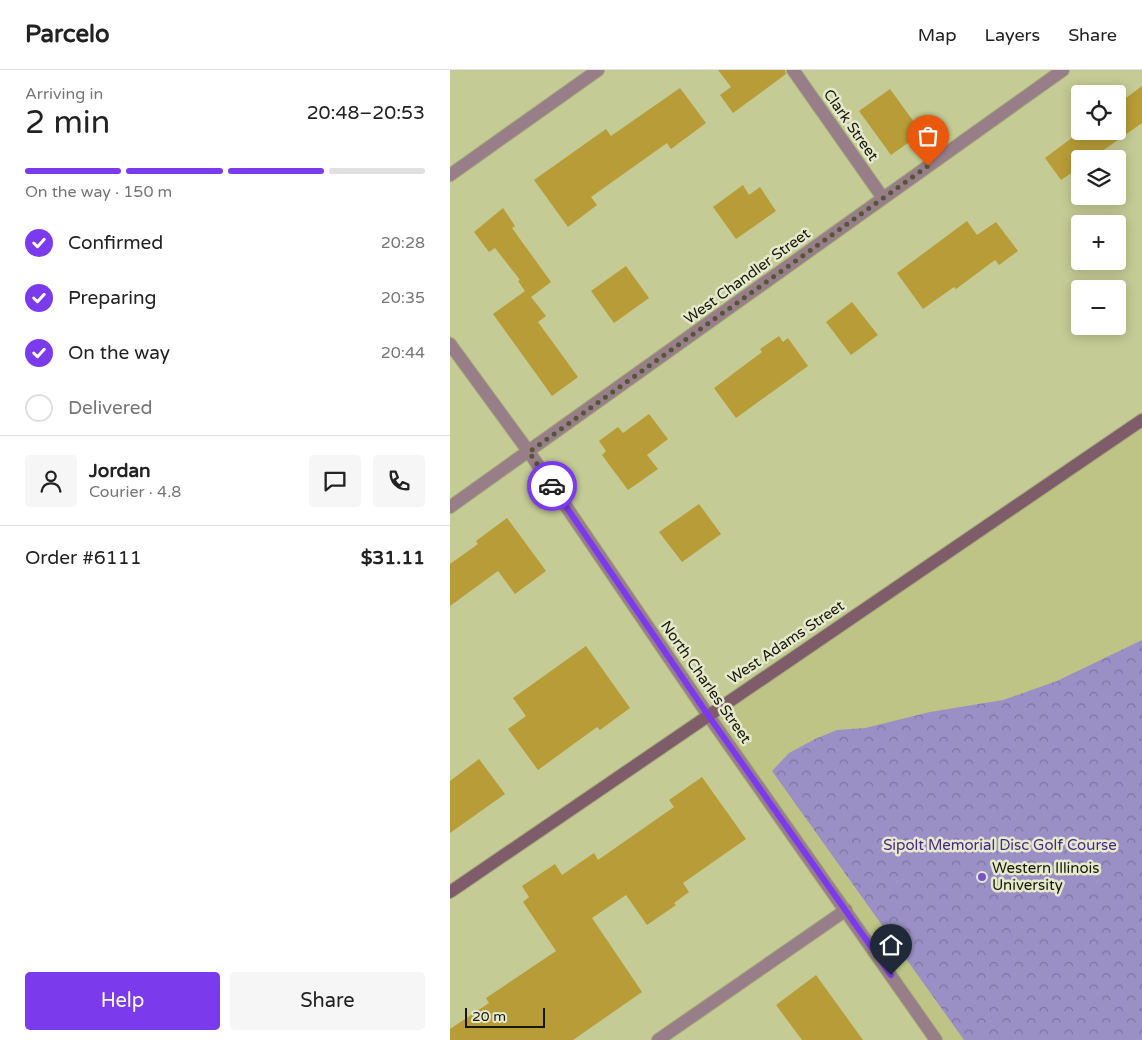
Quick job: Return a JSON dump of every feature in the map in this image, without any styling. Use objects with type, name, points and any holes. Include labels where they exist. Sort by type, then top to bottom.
[{"type":"street","points":[[450,176],[598,70]]},
{"type":"street","name":"Clark Street","points":[[793,70],[883,198]]},
{"type":"street","name":"West Chandler Street","points":[[450,507],[1063,70]]},
{"type":"street","name":"North Charles Street","points":[[450,344],[529,452],[708,715],[936,1040]]},
{"type":"street","name":"West Adams Street","points":[[450,892],[1142,420]]},
{"type":"street","points":[[658,1040],[846,910]]},
{"type":"shaded area","name":"Western Illinois University","points":[[1142,420],[1142,1040],[935,1040],[708,715]]},
{"type":"green space","name":"Sipolt Memorial Disc Golf Course","points":[[1142,640],[1142,1040],[964,1040],[772,771],[789,753],[837,730],[865,728],[930,712],[1003,700],[1057,681]]},
{"type":"building","points":[[718,70],[785,70],[786,74],[733,113],[720,95],[731,87]]},
{"type":"building","points":[[1142,86],[1142,123],[1126,134],[1126,98]]},
{"type":"building","points":[[680,88],[706,123],[671,149],[667,143],[591,197],[597,205],[568,227],[534,180],[606,129],[611,136]]},
{"type":"building","points":[[890,89],[922,133],[891,155],[859,111]]},
{"type":"building","points":[[1071,138],[1118,140],[1104,150],[1071,150],[1071,173],[1061,180],[1045,158]]},
{"type":"building","points":[[743,185],[749,195],[760,187],[776,211],[736,239],[713,207]]},
{"type":"building","points":[[503,208],[515,226],[512,228],[551,282],[531,297],[546,316],[538,322],[578,377],[552,396],[493,314],[525,291],[518,281],[520,280],[495,248],[489,252],[474,232]]},
{"type":"building","points":[[967,221],[977,235],[996,222],[1018,251],[999,265],[995,260],[956,289],[954,287],[923,309],[897,273]]},
{"type":"building","points":[[626,266],[649,298],[614,323],[591,291]]},
{"type":"building","points":[[852,302],[878,335],[851,355],[826,322]]},
{"type":"building","points":[[779,336],[783,342],[788,338],[808,366],[736,418],[714,388],[762,352],[760,349]]},
{"type":"building","points":[[649,414],[668,439],[647,455],[658,469],[628,490],[602,455],[606,451],[599,441],[618,427],[623,433]]},
{"type":"building","points":[[699,504],[721,534],[682,562],[659,532]]},
{"type":"building","points":[[507,518],[546,571],[515,594],[498,571],[450,606],[450,564],[478,544],[476,541]]},
{"type":"building","points":[[586,646],[630,708],[600,730],[597,727],[538,770],[508,729],[526,716],[513,698]]},
{"type":"building","points":[[479,759],[505,794],[450,833],[450,781]]},
{"type":"building","points":[[702,777],[746,839],[683,883],[689,892],[674,903],[676,905],[647,925],[626,895],[592,918],[642,992],[573,1040],[450,1040],[450,1029],[489,1003],[486,998],[556,951],[523,902],[529,897],[522,886],[555,864],[562,875],[594,853],[598,860],[674,807],[669,800]]},
{"type":"building","points":[[816,975],[863,1040],[802,1040],[776,1005]]},
{"type":"way so far","points":[[552,486],[529,452],[928,166]]},
{"type":"place","name":"Western Illinois University","points":[[982,877]]},
{"type":"route","points":[[552,486],[708,715],[891,975]]}]
